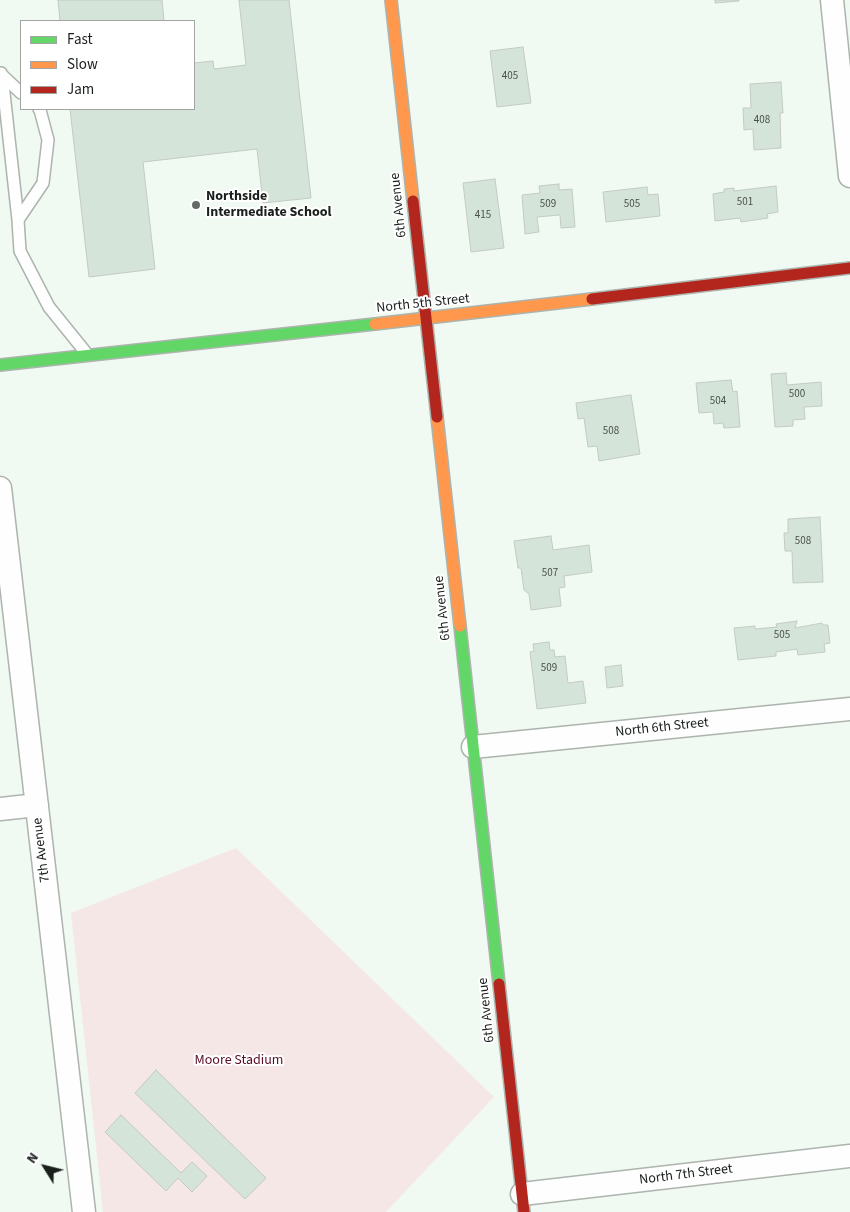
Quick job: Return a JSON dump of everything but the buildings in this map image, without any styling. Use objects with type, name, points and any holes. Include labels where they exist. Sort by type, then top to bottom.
[{"type":"street","name":"6th Avenue","points":[[391,0],[523,1203]]},
{"type":"street","points":[[832,0],[850,176]]},
{"type":"street","name":"North 5th Street","points":[[0,365],[427,318],[850,268]]},
{"type":"street","name":"7th Avenue","points":[[0,488],[84,1212]]},
{"type":"street","name":"North 6th Street","points":[[473,747],[850,709]]},
{"type":"street","points":[[0,809],[37,805]]},
{"type":"street","name":"North 7th Street","points":[[523,1203],[850,1156]]},
{"type":"lane","points":[[1,72],[20,92]]},
{"type":"lane","points":[[1,72],[20,251],[49,307],[88,356]]},
{"type":"lane","points":[[18,220],[43,183],[48,140],[40,110]]},
{"type":"green space","name":"Moore Stadium","points":[[236,848],[494,1097],[386,1212],[103,1212],[71,913]]},
{"type":"traffic: fast","points":[[0,365],[375,324]]},
{"type":"traffic: fast","points":[[460,626],[499,984]]},
{"type":"traffic: slow","points":[[391,0],[413,201]]},
{"type":"traffic: slow","points":[[375,324],[592,299]]},
{"type":"traffic: slow","points":[[437,417],[460,626]]},
{"type":"traffic: jam","points":[[413,201],[437,417]]},
{"type":"traffic: jam","points":[[592,299],[850,268]]},
{"type":"traffic: jam","points":[[499,984],[524,1212]]},
{"type":"place","name":"Northside Intermediate School","points":[[196,205]]}]
